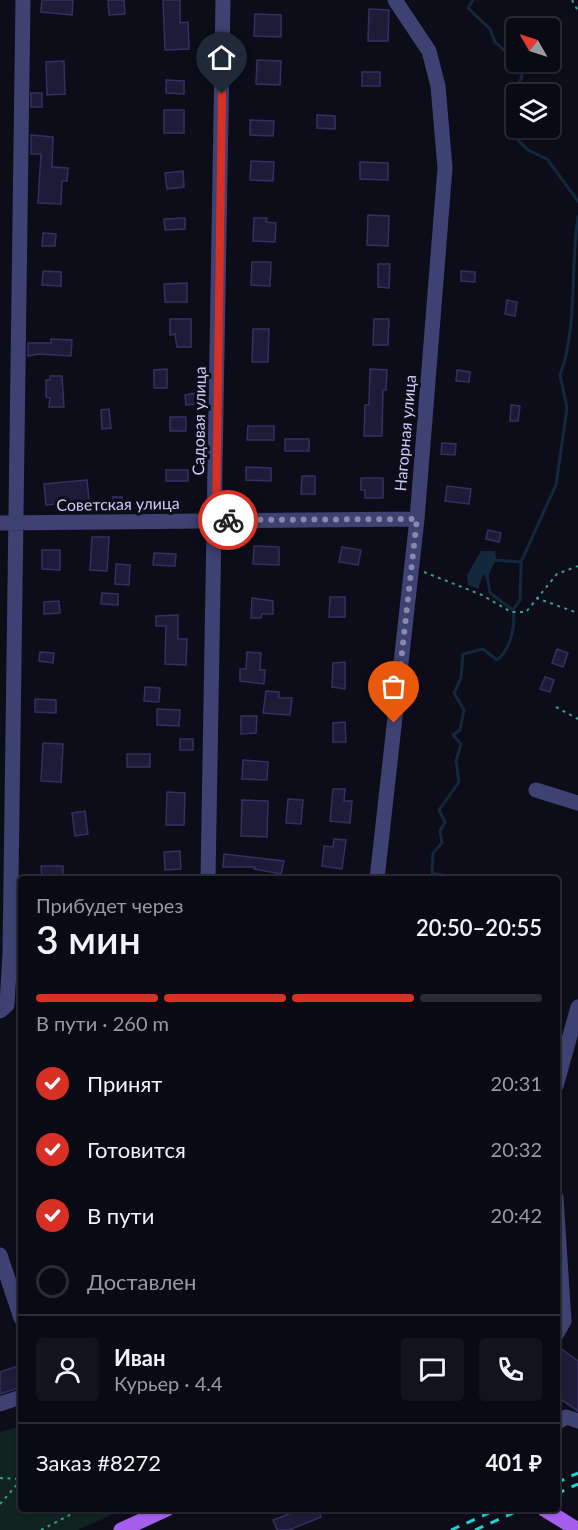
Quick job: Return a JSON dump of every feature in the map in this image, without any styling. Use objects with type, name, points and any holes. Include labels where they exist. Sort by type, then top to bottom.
[{"type":"main road","points":[[121,1530],[137,1526],[162,1512]]},
{"type":"main road","points":[[549,1512],[578,1530]]},
{"type":"street","points":[[0,1011],[6,1005],[10,954],[23,0]]},
{"type":"street","name":"Садовая улица","points":[[208,876],[216,520],[223,0]]},
{"type":"street","name":"Нагорная улица","points":[[377,876],[417,519],[445,168],[438,86],[429,51],[395,0]]},
{"type":"street","name":"Советская улица","points":[[0,523],[417,519]]},
{"type":"street","points":[[536,790],[578,804]]},
{"type":"street","points":[[560,1072],[578,1007]]},
{"type":"street","points":[[0,1255],[18,1309]]},
{"type":"street","points":[[560,1260],[564,1321],[560,1328]]},
{"type":"street","points":[[0,1404],[18,1398]]},
{"type":"street","points":[[560,1421],[566,1417],[578,1421]]},
{"type":"path","points":[[572,0],[578,11]]},
{"type":"path","points":[[411,567],[482,595],[516,614],[526,612],[557,574],[578,566]]},
{"type":"path","points":[[536,598],[578,613]]},
{"type":"path","points":[[556,707],[578,719]]},
{"type":"path","points":[[0,1478],[18,1480]]},
{"type":"path","points":[[0,1504],[18,1483]]},
{"type":"path","points":[[41,1530],[75,1512]]},
{"type":"green space","points":[[18,1427],[18,1512],[117,1512],[78,1530],[0,1530],[0,1432]]},
{"type":"water","points":[[481,551],[495,551],[496,559],[487,579],[483,574],[478,589],[468,585],[467,575]]},
{"type":"building","points":[[42,0],[73,0],[72,15],[41,12]]},
{"type":"building","points":[[108,0],[124,0],[125,14],[109,15]]},
{"type":"building","points":[[163,0],[180,0],[180,23],[188,22],[189,49],[165,50]]},
{"type":"building","points":[[369,9],[389,10],[388,41],[368,41]]},
{"type":"building","points":[[255,14],[281,15],[281,37],[254,36]]},
{"type":"building","points":[[257,60],[281,61],[280,85],[256,84]]},
{"type":"building","points":[[64,61],[65,94],[47,95],[46,62]]},
{"type":"building","points":[[362,72],[380,72],[380,86],[362,86]]},
{"type":"building","points":[[166,80],[184,81],[184,94],[166,93]]},
{"type":"building","points":[[31,93],[42,93],[42,107],[31,107]]},
{"type":"building","points":[[164,110],[184,110],[184,133],[164,133]]},
{"type":"building","points":[[317,115],[335,116],[335,129],[317,128]]},
{"type":"building","points":[[250,120],[274,121],[273,136],[250,135]]},
{"type":"building","points":[[31,135],[53,137],[52,167],[68,168],[67,181],[62,181],[61,204],[38,203],[41,154],[31,154]]},
{"type":"building","points":[[251,161],[274,162],[273,181],[250,180]]},
{"type":"building","points":[[360,162],[388,163],[388,180],[360,179]]},
{"type":"building","points":[[183,171],[184,187],[167,189],[165,173]]},
{"type":"building","points":[[368,215],[389,216],[388,246],[367,245]]},
{"type":"building","points":[[185,218],[185,229],[165,230],[164,219]]},
{"type":"building","points":[[254,218],[267,218],[266,222],[276,223],[275,242],[253,241]]},
{"type":"building","points":[[43,233],[56,234],[55,246],[42,246]]},
{"type":"building","points":[[252,262],[271,262],[270,286],[251,285]]},
{"type":"building","points":[[378,264],[390,264],[389,288],[378,287]]},
{"type":"building","points":[[43,271],[61,272],[61,286],[42,285]]},
{"type":"building","points":[[461,271],[475,272],[475,282],[461,281]]},
{"type":"building","points":[[187,283],[187,302],[165,302],[164,284]]},
{"type":"building","points":[[507,300],[517,302],[515,316],[505,314]]},
{"type":"building","points":[[170,319],[191,319],[191,347],[177,347],[175,334],[170,335]]},
{"type":"building","points":[[374,319],[389,319],[388,345],[373,345]]},
{"type":"building","points":[[253,329],[269,329],[268,362],[252,362]]},
{"type":"building","points":[[51,339],[72,340],[71,356],[38,354],[28,356],[28,343],[51,343]]},
{"type":"building","points":[[167,369],[167,388],[154,388],[154,370]]},
{"type":"building","points":[[370,369],[387,370],[386,390],[383,390],[382,436],[364,436],[365,405],[369,405]]},
{"type":"building","points":[[457,370],[470,372],[469,382],[456,381]]},
{"type":"building","points":[[50,376],[62,376],[64,407],[49,407],[50,398],[46,397],[46,380],[50,380]]},
{"type":"building","points":[[195,393],[197,404],[186,405],[185,395]]},
{"type":"building","points":[[511,405],[520,406],[518,421],[510,421]]},
{"type":"building","points":[[109,409],[111,428],[102,429],[101,410]]},
{"type":"building","points":[[170,417],[186,417],[186,431],[170,431]]},
{"type":"building","points":[[248,426],[274,426],[274,440],[247,440]]},
{"type":"building","points":[[285,439],[309,439],[309,451],[285,451]]},
{"type":"building","points":[[442,443],[456,444],[455,455],[441,454]]},
{"type":"building","points":[[246,467],[271,468],[271,481],[246,480]]},
{"type":"building","points":[[166,470],[188,470],[188,481],[166,481]]},
{"type":"building","points":[[302,476],[315,476],[315,494],[301,494]]},
{"type":"building","points":[[361,478],[383,478],[383,498],[365,498],[365,490],[361,490]]},
{"type":"building","points":[[87,480],[89,501],[46,505],[44,484]]},
{"type":"building","points":[[447,486],[471,489],[469,504],[445,501]]},
{"type":"building","points":[[113,497],[122,497],[123,512],[113,512]]},
{"type":"building","points":[[488,530],[501,533],[499,542],[486,539]]},
{"type":"building","points":[[92,537],[109,537],[107,571],[90,570]]},
{"type":"building","points":[[254,546],[279,547],[279,565],[253,564]]},
{"type":"building","points":[[342,547],[361,550],[358,565],[339,562]]},
{"type":"building","points":[[42,550],[60,550],[60,570],[42,569]]},
{"type":"building","points":[[154,553],[176,554],[175,566],[153,565]]},
{"type":"building","points":[[116,564],[130,565],[129,585],[115,584]]},
{"type":"building","points":[[102,593],[118,594],[118,605],[101,604]]},
{"type":"building","points":[[330,597],[345,597],[345,617],[329,617]]},
{"type":"building","points":[[252,598],[273,601],[273,614],[262,614],[261,618],[251,618]]},
{"type":"building","points":[[59,601],[60,613],[44,614],[44,602]]},
{"type":"building","points":[[178,615],[178,639],[187,639],[186,665],[165,664],[166,626],[156,626],[156,616]]},
{"type":"building","points":[[557,649],[568,653],[563,667],[552,663]]},
{"type":"building","points":[[40,652],[54,653],[53,663],[39,661]]},
{"type":"building","points":[[247,652],[261,653],[260,670],[265,670],[264,684],[240,681],[240,669],[246,669]]},
{"type":"building","points":[[345,662],[345,689],[332,687],[333,663]]},
{"type":"building","points":[[545,677],[554,680],[550,692],[540,689]]},
{"type":"building","points":[[145,687],[160,688],[159,702],[144,701]]},
{"type":"building","points":[[266,691],[279,692],[279,698],[292,698],[290,715],[263,713]]},
{"type":"building","points":[[35,699],[56,700],[56,713],[35,712]]},
{"type":"building","points":[[157,709],[180,710],[179,726],[157,725]]},
{"type":"building","points":[[241,716],[257,716],[256,733],[241,734]]},
{"type":"building","points":[[345,722],[346,742],[333,742],[333,723]]},
{"type":"building","points":[[180,739],[193,739],[193,750],[180,750]]},
{"type":"building","points":[[43,743],[63,744],[61,782],[41,781]]},
{"type":"building","points":[[127,754],[150,754],[150,767],[127,767]]},
{"type":"building","points":[[243,760],[268,762],[267,780],[242,779]]},
{"type":"building","points":[[333,789],[345,789],[344,801],[352,801],[350,823],[330,821]]},
{"type":"building","points":[[167,792],[185,793],[184,825],[166,825]]},
{"type":"building","points":[[288,799],[303,800],[301,824],[286,823]]},
{"type":"building","points":[[242,800],[268,801],[267,837],[241,836]]},
{"type":"building","points":[[85,811],[88,834],[75,836],[72,813]]},
{"type":"building","points":[[334,839],[346,840],[342,869],[322,866],[324,846],[333,847]]},
{"type":"building","points":[[180,851],[181,869],[165,870],[164,852]]},
{"type":"building","points":[[224,854],[284,861],[281,874],[254,869],[255,867],[223,867]]},
{"type":"building","points":[[41,866],[63,866],[63,876],[42,876]]},
{"type":"building","points":[[560,1348],[578,1361],[578,1411],[560,1399]]},
{"type":"building","points":[[18,1366],[18,1388],[0,1394],[0,1372]]},
{"type":"building","points":[[294,1512],[319,1512],[321,1517],[289,1530],[277,1530],[273,1520]]},
{"type":"waterway","points":[[473,0],[468,8],[490,29],[495,42],[518,63],[522,77],[513,94],[516,138],[528,150],[547,159],[578,201]]},
{"type":"waterway","points":[[446,876],[432,873],[433,853],[442,843],[440,831],[445,822],[439,810],[459,782],[456,761],[461,744],[453,735],[460,730],[464,710],[454,693],[461,678],[463,654],[483,649],[497,660],[509,644],[513,631],[513,610],[520,600],[521,562],[556,485],[567,408],[560,375],[569,337],[578,217]]},
{"type":"waterway","points":[[494,560],[521,562]]},
{"type":"waterway","points":[[487,575],[490,593],[513,610]]},
{"type":"railway","points":[[560,1481],[578,1473]]},
{"type":"railway","points":[[560,1492],[578,1484]]},
{"type":"railway","points":[[451,1530],[491,1512]]},
{"type":"railway","points":[[475,1530],[515,1512]]},
{"type":"way so far","points":[[228,520],[417,519],[394,723]]},
{"type":"route","points":[[222,94],[216,520],[228,520]]}]
